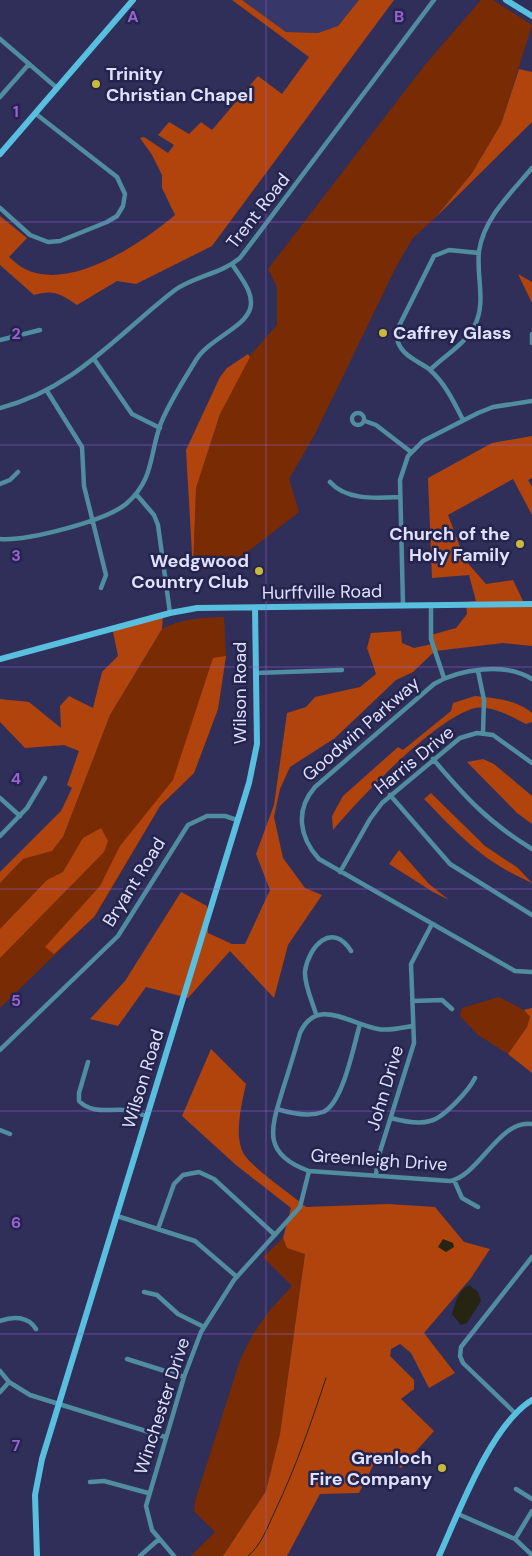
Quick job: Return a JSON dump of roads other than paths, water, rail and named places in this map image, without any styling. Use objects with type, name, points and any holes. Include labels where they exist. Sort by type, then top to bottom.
[{"type":"street","points":[[0,154],[133,0]]},
{"type":"street","name":"Trent Road","points":[[0,408],[48,391],[94,359],[175,290],[190,281],[232,264],[249,248],[434,0]]},
{"type":"street","points":[[506,0],[532,16]]},
{"type":"street","points":[[0,39],[57,88]]},
{"type":"street","points":[[0,97],[29,64]]},
{"type":"street","points":[[0,208],[30,235],[48,242],[60,241],[107,222],[117,216],[123,206],[125,194],[117,176],[36,114]]},
{"type":"street","points":[[430,370],[464,339],[477,319],[482,296],[479,253],[484,232],[492,216],[532,168]]},
{"type":"street","points":[[463,420],[448,392],[430,370],[401,349],[397,337],[399,326],[434,256],[449,250],[479,253]]},
{"type":"street","points":[[0,539],[22,538],[93,520],[116,511],[136,494],[152,465],[160,428],[201,352],[214,340],[241,322],[248,314],[251,305],[249,292],[232,264]]},
{"type":"street","points":[[0,340],[40,330]]},
{"type":"street","points":[[532,334],[532,342]]},
{"type":"street","points":[[94,359],[132,414],[160,428]]},
{"type":"street","points":[[48,391],[82,448],[84,486],[106,575],[102,588]]},
{"type":"street","points":[[403,605],[400,497],[402,470],[411,452],[423,441],[490,408],[532,401]]},
{"type":"street","points":[[365,421],[376,425],[411,452]]},
{"type":"street","points":[[0,484],[10,480],[18,472]]},
{"type":"street","points":[[330,482],[340,491],[349,494],[370,497],[400,497]]},
{"type":"street","points":[[136,494],[154,515],[158,525],[166,596],[170,613]]},
{"type":"street","name":"Hurffville Road","points":[[0,659],[170,613],[200,608],[532,604]]},
{"type":"street","points":[[431,605],[430,639],[444,678]]},
{"type":"street","name":"Wilson Road","points":[[37,1556],[37,1483],[59,1404],[249,783],[257,744],[255,608]]},
{"type":"street","name":"Goodwin Parkway","points":[[532,679],[524,674],[504,669],[444,678],[425,690],[308,794],[301,818],[305,838],[310,849],[319,859],[515,971],[532,972]]},
{"type":"street","points":[[256,673],[342,670]]},
{"type":"street","points":[[478,672],[484,700],[483,732]]},
{"type":"street","name":"Harris Drive","points":[[340,872],[370,820],[390,796],[460,738],[483,732],[504,741],[532,764]]},
{"type":"street","points":[[433,759],[474,806],[496,826],[532,849]]},
{"type":"street","points":[[0,836],[20,816],[33,799],[45,778]]},
{"type":"street","points":[[390,796],[450,864],[532,915]]},
{"type":"street","points":[[0,798],[20,816]]},
{"type":"street","name":"Bryant Road","points":[[0,1050],[118,936],[188,826],[207,816],[225,816],[238,820]]},
{"type":"street","name":"John Drive","points":[[376,1175],[378,1158],[414,1043],[411,964],[432,924]]},
{"type":"street","points":[[351,951],[344,942],[334,936],[326,938],[313,949],[305,977],[316,1014],[326,1013],[386,1030],[412,1026]]},
{"type":"street","points":[[413,1001],[442,1000],[452,1009]]},
{"type":"street","name":"Greenleigh Drive","points":[[316,1014],[308,1019],[300,1033],[272,1122],[272,1132],[279,1152],[296,1166],[309,1171],[454,1180],[463,1175],[514,1127],[525,1123],[532,1124]]},
{"type":"street","points":[[277,1109],[291,1113],[312,1114],[323,1112],[331,1106],[342,1086],[360,1024]]},
{"type":"street","points":[[88,1062],[79,1093],[79,1101],[84,1106],[91,1110],[125,1110],[147,1116]]},
{"type":"street","points":[[391,1118],[403,1121],[433,1120],[470,1089],[475,1078]]},
{"type":"street","points":[[0,1130],[10,1134]]},
{"type":"street","name":"Winchester Drive","points":[[174,1556],[158,1540],[147,1519],[148,1494],[184,1376],[204,1327],[237,1277],[300,1207],[309,1171]]},
{"type":"street","points":[[158,1229],[174,1184],[185,1175],[198,1172],[214,1179],[275,1235]]},
{"type":"street","points":[[454,1180],[462,1198],[478,1207]]},
{"type":"street","points":[[117,1216],[198,1243],[237,1277]]},
{"type":"street","points":[[516,1414],[463,1363],[460,1356],[461,1347],[532,1257]]},
{"type":"street","points":[[144,1292],[157,1295],[178,1314],[204,1327]]},
{"type":"street","points":[[0,1321],[22,1318],[36,1328]]},
{"type":"street","points":[[127,1359],[184,1376]]},
{"type":"street","points":[[0,1371],[9,1382],[30,1395],[166,1436]]},
{"type":"street","points":[[0,1392],[9,1382]]},
{"type":"street","points":[[439,1556],[494,1442],[516,1414],[532,1400]]},
{"type":"street","points":[[90,1482],[104,1481],[148,1494]]},
{"type":"street","points":[[516,1489],[532,1499]]},
{"type":"street","points":[[515,1539],[532,1510]]},
{"type":"street","points":[[458,1514],[515,1539],[532,1555]]},
{"type":"street","points":[[140,1556],[158,1540]]},
{"type":"waterway","points":[[248,1556],[253,1552],[267,1529],[283,1494],[303,1445],[326,1378]]},
{"type":"place","name":"Trinity Christian Chapel","points":[[96,84]]},
{"type":"place","name":"Caffrey Glass","points":[[383,333]]},
{"type":"place","name":"Church of the Holy Family","points":[[520,544]]},
{"type":"place","name":"Wedgwood Country Club","points":[[259,571]]},
{"type":"place","name":"Grenloch Fire Company","points":[[442,1468]]}]
